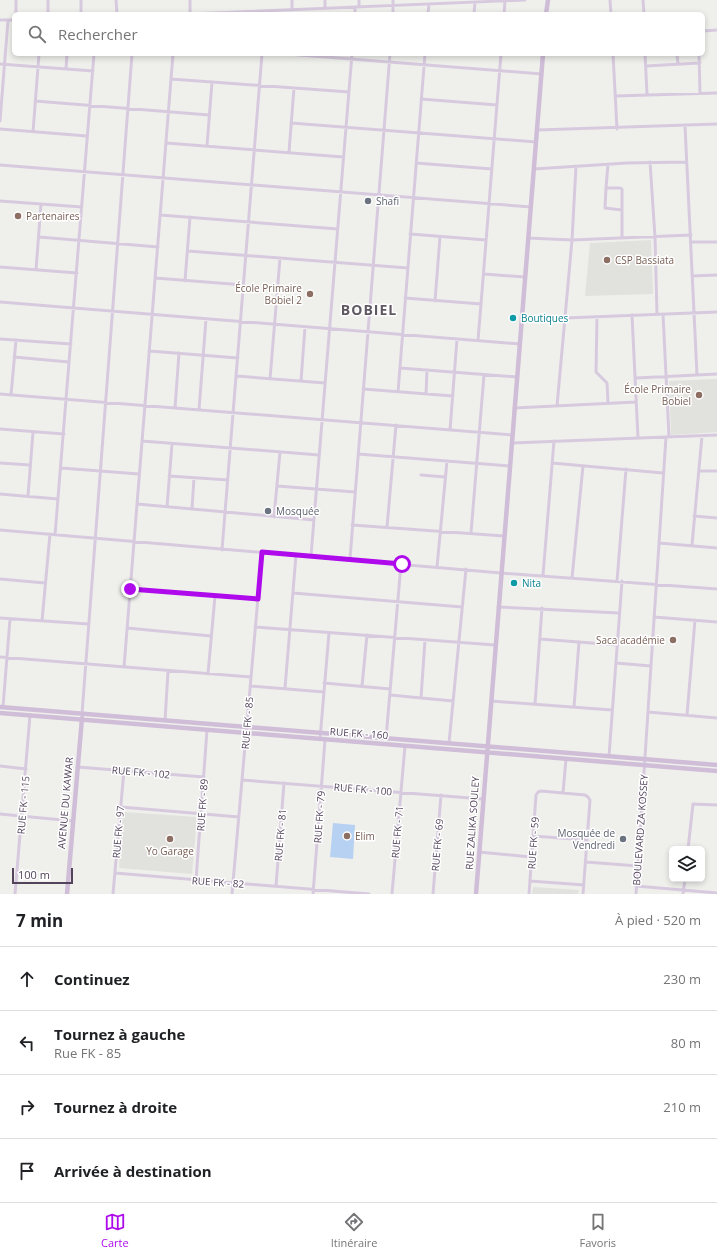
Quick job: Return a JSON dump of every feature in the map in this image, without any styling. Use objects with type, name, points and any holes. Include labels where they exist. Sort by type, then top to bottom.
[{"type":"main road","points":[[546,12],[548,0]]},
{"type":"main road","name":"RUE ZALIKA SOULEY","points":[[476,894],[490,701],[543,56]]},
{"type":"main road","name":"RUE FK - 160","points":[[2,707],[717,765]]},
{"type":"main road","name":"RUE FK - 160","points":[[0,713],[717,771]]},
{"type":"main road","name":"AVENUE DU KAWAR","points":[[66,894],[82,714]]},
{"type":"street","points":[[16,0],[16,12]]},
{"type":"street","points":[[48,0],[48,12]]},
{"type":"street","points":[[81,0],[81,12]]},
{"type":"street","points":[[116,0],[117,12]]},
{"type":"street","points":[[189,12],[190,0]]},
{"type":"street","points":[[292,0],[292,10]]},
{"type":"street","points":[[325,0],[325,8]]},
{"type":"street","points":[[356,12],[359,0]]},
{"type":"street","points":[[393,0],[393,12]]},
{"type":"street","points":[[265,12],[300,9],[525,0]]},
{"type":"street","points":[[610,0],[611,12]]},
{"type":"street","points":[[643,0],[644,12]]},
{"type":"street","points":[[504,12],[505,1]]},
{"type":"street","points":[[474,12],[475,2]]},
{"type":"street","points":[[428,12],[429,4]]},
{"type":"street","points":[[0,20],[12,20]]},
{"type":"street","points":[[0,120],[8,20]]},
{"type":"street","points":[[705,31],[717,30]]},
{"type":"street","points":[[33,132],[39,56]]},
{"type":"street","points":[[66,69],[67,56]]},
{"type":"street","points":[[56,535],[94,56]]},
{"type":"street","points":[[82,714],[132,56]]},
{"type":"street","points":[[124,667],[173,56]]},
{"type":"street","points":[[222,550],[262,56]]},
{"type":"street","points":[[319,56],[542,74]]},
{"type":"street","points":[[311,556],[352,56]]},
{"type":"street","points":[[350,560],[390,56]]},
{"type":"street","points":[[398,392],[425,56]]},
{"type":"street","points":[[478,340],[501,56]]},
{"type":"street","points":[[613,56],[617,129]]},
{"type":"street","points":[[645,56],[647,94]]},
{"type":"street","points":[[677,56],[678,64]]},
{"type":"street","points":[[699,56],[700,93]]},
{"type":"street","points":[[646,66],[700,63]]},
{"type":"street","points":[[0,64],[93,71]]},
{"type":"street","points":[[171,79],[348,92]]},
{"type":"street","points":[[207,146],[212,82]]},
{"type":"street","points":[[289,152],[294,88]]},
{"type":"street","points":[[615,96],[717,93]]},
{"type":"street","points":[[421,99],[497,105]]},
{"type":"street","points":[[35,101],[209,115]]},
{"type":"street","points":[[291,122],[536,142]]},
{"type":"street","points":[[537,130],[617,129],[717,124]]},
{"type":"street","points":[[685,126],[696,375]]},
{"type":"street","points":[[0,129],[87,136]]},
{"type":"street","points":[[166,143],[343,157]]},
{"type":"street","points":[[534,168],[650,162],[686,162]]},
{"type":"street","points":[[650,162],[655,237],[657,314]]},
{"type":"street","points":[[416,163],[492,169]]},
{"type":"street","points":[[608,164],[605,208],[622,210]]},
{"type":"street","points":[[0,165],[531,207]]},
{"type":"street","points":[[557,406],[572,240],[576,166]]},
{"type":"street","points":[[606,188],[621,188],[622,238]]},
{"type":"street","points":[[0,201],[82,207]]},
{"type":"street","points":[[36,270],[41,204]]},
{"type":"street","points":[[160,215],[338,229]]},
{"type":"street","points":[[185,281],[190,217]]},
{"type":"street","points":[[410,234],[486,240]]},
{"type":"street","points":[[528,238],[572,240],[691,235]]},
{"type":"street","points":[[39,237],[158,247]]},
{"type":"street","points":[[435,300],[440,237]]},
{"type":"street","points":[[691,242],[717,242]]},
{"type":"street","points":[[188,251],[408,268]]},
{"type":"street","points":[[270,379],[280,258]]},
{"type":"street","points":[[0,267],[76,273]]},
{"type":"street","points":[[484,274],[525,277]]},
{"type":"street","points":[[692,276],[717,275]]},
{"type":"street","points":[[155,278],[244,285]]},
{"type":"street","points":[[405,298],[481,304]]},
{"type":"street","points":[[0,302],[520,344]]},
{"type":"street","points":[[522,318],[564,318],[717,312]]},
{"type":"street","name":"BOULEVARD ZA KOSSEY","points":[[636,894],[663,473],[667,437],[663,314]]},
{"type":"street","points":[[632,315],[638,438]]},
{"type":"street","points":[[597,316],[596,372],[607,383],[608,404]]},
{"type":"street","points":[[199,410],[206,319]]},
{"type":"street","points":[[301,381],[305,327]]},
{"type":"street","points":[[0,339],[71,344]]},
{"type":"street","points":[[450,430],[457,339]]},
{"type":"street","points":[[11,395],[16,340]]},
{"type":"street","points":[[149,351],[238,358]]},
{"type":"street","points":[[175,408],[179,353]]},
{"type":"street","points":[[14,357],[69,362]]},
{"type":"street","points":[[400,368],[517,378]]},
{"type":"street","points":[[426,394],[427,370]]},
{"type":"street","points":[[636,378],[717,374]]},
{"type":"street","points":[[470,533],[484,375]]},
{"type":"street","points":[[236,376],[325,383]]},
{"type":"street","points":[[363,389],[453,396]]},
{"type":"street","points":[[0,394],[512,435]]},
{"type":"street","points":[[514,408],[636,402]]},
{"type":"street","points":[[387,527],[396,426]]},
{"type":"street","points":[[0,429],[64,434]]},
{"type":"street","points":[[28,496],[32,432]]},
{"type":"street","points":[[512,443],[717,435]]},
{"type":"street","points":[[692,545],[702,436]]},
{"type":"street","points":[[142,441],[319,455]]},
{"type":"street","points":[[543,575],[554,441]]},
{"type":"street","points":[[167,507],[172,444]]},
{"type":"street","points":[[274,517],[280,452]]},
{"type":"street","points":[[358,454],[510,466]]},
{"type":"street","points":[[437,567],[447,461]]},
{"type":"street","points":[[0,463],[30,466]]},
{"type":"street","points":[[552,463],[663,473]]},
{"type":"street","points":[[572,578],[583,466]]},
{"type":"street","points":[[61,468],[139,474]]},
{"type":"street","points":[[617,581],[626,469]]},
{"type":"street","points":[[699,471],[717,471]]},
{"type":"street","points":[[421,475],[446,477]]},
{"type":"street","points":[[169,476],[228,480]]},
{"type":"street","points":[[192,509],[194,478]]},
{"type":"street","points":[[277,486],[355,492]]},
{"type":"street","points":[[0,494],[58,499]]},
{"type":"street","points":[[137,504],[314,520]]},
{"type":"street","points":[[694,516],[717,518]]},
{"type":"street","points":[[352,525],[504,536]]},
{"type":"street","points":[[0,530],[501,573],[717,589]]},
{"type":"street","points":[[42,621],[50,534]]},
{"type":"street","points":[[659,543],[717,548]]},
{"type":"street","name":"RUE FK - 85","points":[[232,894],[262,552]]},
{"type":"street","points":[[285,688],[296,555]]},
{"type":"street","points":[[386,738],[402,564]]},
{"type":"street","points":[[449,743],[466,569]]},
{"type":"street","points":[[0,579],[45,583]]},
{"type":"street","points":[[609,756],[622,581]]},
{"type":"street","points":[[130,589],[258,599]]},
{"type":"street","points":[[293,593],[462,607]]},
{"type":"street","points":[[208,674],[214,596]]},
{"type":"street","points":[[498,606],[620,613]]},
{"type":"street","points":[[535,704],[542,608]]},
{"type":"street","points":[[654,616],[717,622]]},
{"type":"street","points":[[0,618],[89,624]]},
{"type":"street","points":[[2,707],[10,619]]},
{"type":"street","points":[[687,715],[695,620]]},
{"type":"street","points":[[255,627],[495,645]]},
{"type":"street","points":[[127,628],[211,636]]},
{"type":"street","name":"RUE FK - 79","points":[[313,894],[323,740],[320,733],[328,632]]},
{"type":"street","points":[[362,686],[367,635]]},
{"type":"street","points":[[540,639],[617,645]]},
{"type":"street","points":[[421,698],[425,640]]},
{"type":"street","points":[[574,707],[579,642]]},
{"type":"street","points":[[0,657],[251,677]]},
{"type":"street","points":[[616,663],[651,666]]},
{"type":"street","points":[[165,721],[168,671]]},
{"type":"street","points":[[324,683],[390,689]]},
{"type":"street","points":[[250,686],[324,692]]},
{"type":"street","points":[[390,695],[453,701]]},
{"type":"street","points":[[490,701],[612,710]]},
{"type":"street","points":[[648,712],[717,718]]},
{"type":"street","name":"RUE FK - 115","points":[[16,894],[30,716]]},
{"type":"street","name":"RUE FK - 89","points":[[196,880],[208,730]]},
{"type":"street","name":"RUE FK - 71","points":[[392,894],[405,746]]},
{"type":"street","points":[[566,759],[563,793],[585,795],[590,800],[583,894]]},
{"type":"street","points":[[0,766],[26,769]]},
{"type":"street","name":"RUE FK - 102","points":[[77,767],[204,777]]},
{"type":"street","name":"RUE FK - 97","points":[[113,894],[124,770]]},
{"type":"street","name":"RUE FK - 100","points":[[242,780],[483,799]]},
{"type":"street","name":"RUE FK - 81","points":[[276,886],[284,783]]},
{"type":"street","name":"RUE FK - 59","points":[[529,894],[536,796],[538,792],[541,791],[563,793]]},
{"type":"street","name":"RUE FK - 69","points":[[433,894],[441,795]]},
{"type":"street","points":[[688,846],[693,804],[717,805]]},
{"type":"street","points":[[121,807],[239,816]]},
{"type":"street","points":[[0,814],[73,820]]},
{"type":"street","points":[[533,836],[587,840]]},
{"type":"street","points":[[479,852],[531,858]]},
{"type":"street","points":[[586,862],[638,866]]},
{"type":"street","name":"RUE FK - 82","points":[[115,874],[369,894]]},
{"type":"street","points":[[530,881],[584,885]]},
{"type":"street","points":[[683,892],[685,882]]},
{"type":"street","points":[[636,886],[683,892],[717,893]]},
{"type":"shaded area","points":[[651,240],[653,294],[585,296],[590,243]]},
{"type":"shaded area","points":[[717,379],[717,432],[671,435],[669,381]]},
{"type":"shaded area","points":[[123,812],[197,817],[192,874],[119,868]]},
{"type":"shaded area","points":[[333,823],[355,825],[353,859],[330,857]]},
{"type":"shaded area","points":[[533,887],[579,890],[578,894],[532,894]]},
{"type":"place","name":"Shafi","points":[[368,201]]},
{"type":"place","name":"Partenaires","points":[[18,216]]},
{"type":"place","name":"CSP Bassiata","points":[[607,260]]},
{"type":"place","name":"École Primaire Bobiel 2","points":[[310,294]]},
{"type":"place","name":"Boutiques","points":[[513,318]]},
{"type":"place","name":"École Primaire Bobiel","points":[[699,395]]},
{"type":"place","name":"Mosquée","points":[[268,511]]},
{"type":"place","name":"Nita","points":[[514,583]]},
{"type":"place","name":"Saca académie","points":[[673,640]]},
{"type":"place","name":"Elim","points":[[347,836]]},
{"type":"place","name":"Yo Garage","points":[[170,839]]},
{"type":"place","name":"Mosquée de Vendredi","points":[[623,839]]},
{"type":"district","name":"BOBIEL","points":[[369,310]]},
{"type":"route","points":[[130,589],[258,599],[262,552],[402,564]]}]
